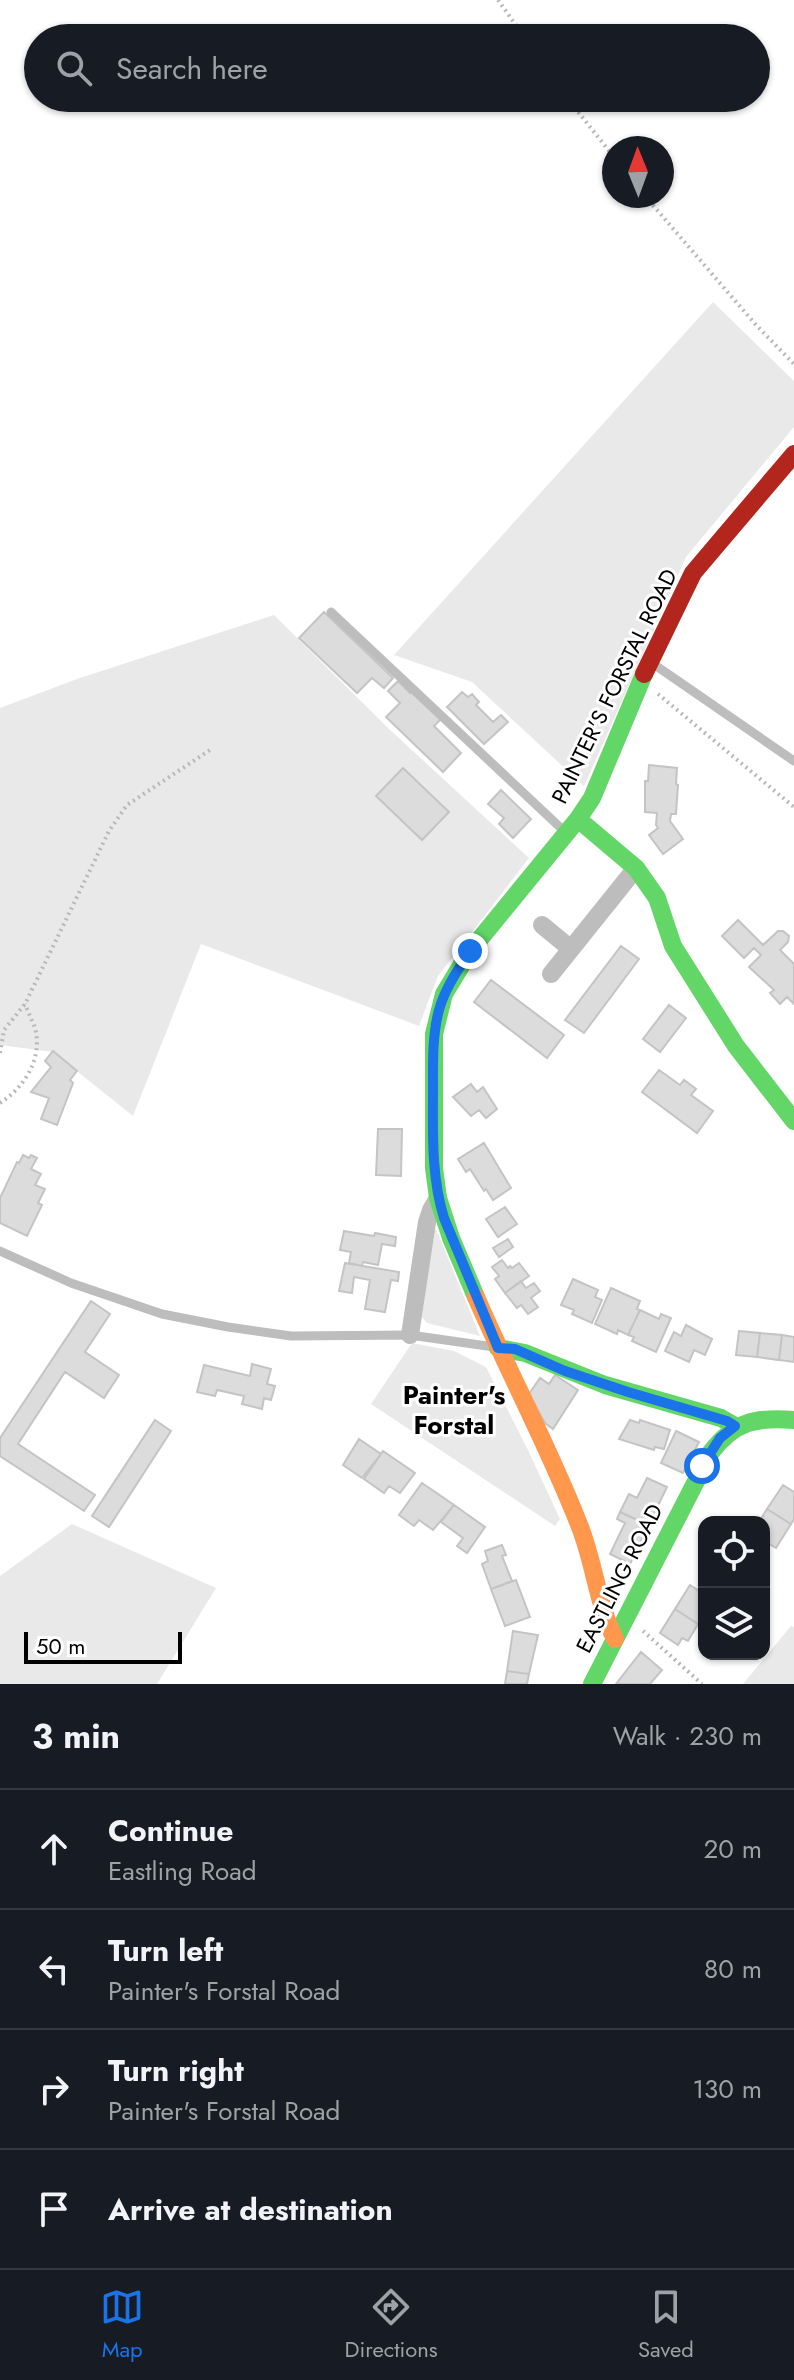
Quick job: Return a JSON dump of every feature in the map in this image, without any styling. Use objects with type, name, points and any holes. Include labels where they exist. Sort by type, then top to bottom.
[{"type":"street","name":"PAINTER'S FORSTAL ROAD","points":[[615,1639],[606,1622],[596,1576],[579,1523],[498,1348],[451,1238],[438,1198],[434,1168],[434,1034],[439,1007],[451,980],[470,951],[592,798],[641,679],[693,573],[792,461]]},
{"type":"street","points":[[572,826],[636,868],[657,898],[673,946],[736,1046],[794,1121]]},
{"type":"street","points":[[551,974],[636,868]]},
{"type":"street","points":[[542,925],[571,949]]},
{"type":"street","points":[[410,1335],[427,1222],[438,1198]]},
{"type":"street","points":[[498,1348],[515,1349],[565,1371],[721,1418],[735,1426],[762,1419],[794,1420]]},
{"type":"street","name":"EASTLING ROAD","points":[[592,1684],[709,1454],[720,1438],[735,1426]]},
{"type":"lane","points":[[331,612],[572,826]]},
{"type":"lane","points":[[650,662],[794,761]]},
{"type":"lane","points":[[0,1251],[71,1283],[182,1318],[291,1336],[410,1335],[498,1348]]},
{"type":"path","points":[[498,0],[515,24]]},
{"type":"path","points":[[578,112],[602,142]]},
{"type":"path","points":[[655,208],[756,325],[794,364]]},
{"type":"path","points":[[641,679],[794,807]]},
{"type":"path","points":[[0,1053],[4,1030],[25,1004],[109,831],[127,805],[213,748]]},
{"type":"path","points":[[0,1103],[13,1095],[26,1080],[36,1056],[36,1030],[25,1004]]},
{"type":"path","points":[[626,1616],[702,1684]]},
{"type":"shaded area","points":[[713,302],[794,381],[794,427],[686,557],[584,786],[472,682],[394,655]]},
{"type":"shaded area","points":[[274,615],[388,728],[529,858],[438,976],[419,1026],[201,944],[133,1116],[53,1052],[0,1045],[0,708],[77,679]]},
{"type":"shaded area","points":[[436,1229],[480,1336],[427,1323],[422,1317],[433,1231]]},
{"type":"shaded area","points":[[412,1343],[454,1351],[486,1367],[560,1519],[555,1526],[371,1404]]},
{"type":"shaded area","points":[[72,1524],[216,1588],[157,1684],[0,1684],[0,1576]]},
{"type":"shaded area","points":[[791,1626],[794,1627],[794,1684],[743,1684],[763,1660],[770,1660],[770,1651]]},
{"type":"building","points":[[324,612],[393,678],[384,688],[372,678],[357,693],[299,638]]},
{"type":"building","points":[[398,681],[441,719],[434,726],[461,753],[443,772],[386,717],[400,703],[388,691]]},
{"type":"building","points":[[462,692],[468,697],[472,694],[479,702],[476,705],[493,722],[501,715],[508,722],[484,744],[447,707]]},
{"type":"building","points":[[649,765],[677,768],[676,814],[671,814],[670,821],[683,839],[663,854],[649,835],[658,828],[657,813],[645,812],[645,781],[648,781]]},
{"type":"building","points":[[403,768],[449,812],[422,840],[376,796]]},
{"type":"building","points":[[501,790],[531,819],[513,838],[499,824],[504,818],[488,804]]},
{"type":"building","points":[[738,920],[763,945],[778,931],[789,936],[788,942],[780,950],[794,964],[794,1004],[787,997],[780,1004],[770,993],[774,990],[749,967],[761,955],[754,948],[744,958],[722,936]]},
{"type":"building","points":[[621,946],[639,959],[584,1033],[565,1020]]},
{"type":"building","points":[[491,980],[564,1035],[547,1058],[474,1002]]},
{"type":"building","points":[[669,1005],[686,1018],[660,1052],[643,1039]]},
{"type":"building","points":[[53,1051],[77,1071],[70,1080],[73,1083],[57,1125],[41,1119],[49,1098],[31,1092],[51,1067],[45,1061]]},
{"type":"building","points":[[659,1070],[680,1085],[684,1080],[696,1089],[691,1095],[713,1111],[697,1133],[642,1092]]},
{"type":"building","points":[[471,1084],[477,1092],[483,1087],[497,1109],[486,1118],[479,1110],[471,1116],[453,1097]]},
{"type":"building","points":[[378,1129],[402,1129],[401,1176],[376,1175]]},
{"type":"building","points":[[484,1143],[511,1188],[493,1200],[470,1169],[466,1172],[458,1159]]},
{"type":"building","points":[[23,1155],[37,1158],[31,1169],[41,1174],[35,1185],[45,1189],[38,1203],[42,1205],[27,1236],[0,1223],[0,1198]]},
{"type":"building","points":[[505,1207],[517,1224],[498,1237],[486,1219]]},
{"type":"building","points":[[344,1231],[396,1237],[395,1246],[382,1244],[378,1265],[349,1263],[351,1252],[340,1250]]},
{"type":"building","points":[[508,1239],[513,1247],[499,1257],[493,1248]]},
{"type":"building","points":[[502,1260],[508,1268],[519,1263],[529,1276],[505,1293],[495,1279],[499,1276],[492,1267]]},
{"type":"building","points":[[345,1263],[399,1272],[398,1281],[391,1280],[385,1312],[365,1309],[370,1280],[354,1277],[352,1293],[339,1291]]},
{"type":"building","points":[[573,1279],[598,1290],[595,1297],[602,1300],[592,1323],[561,1305]]},
{"type":"building","points":[[521,1281],[526,1288],[534,1283],[540,1291],[531,1298],[538,1307],[528,1314],[521,1305],[517,1308],[505,1293]]},
{"type":"building","points":[[611,1288],[640,1301],[637,1309],[640,1310],[628,1335],[618,1330],[617,1334],[595,1324]]},
{"type":"building","points":[[91,1301],[110,1314],[85,1352],[119,1375],[104,1398],[65,1372],[18,1444],[95,1495],[84,1511],[0,1456],[0,1438]]},
{"type":"building","points":[[640,1310],[659,1319],[661,1314],[671,1318],[656,1352],[632,1341],[634,1337],[628,1335]]},
{"type":"building","points":[[686,1325],[712,1339],[705,1355],[694,1350],[689,1362],[665,1351],[674,1332],[681,1336]]},
{"type":"building","points":[[739,1331],[760,1333],[757,1357],[736,1355]]},
{"type":"building","points":[[760,1333],[782,1335],[779,1360],[757,1357]]},
{"type":"building","points":[[782,1335],[794,1337],[794,1362],[779,1360]]},
{"type":"building","points":[[252,1364],[271,1369],[267,1384],[275,1386],[271,1400],[264,1398],[262,1409],[242,1404],[244,1396],[217,1390],[215,1396],[197,1392],[204,1365],[250,1376]]},
{"type":"building","points":[[555,1375],[578,1390],[553,1429],[545,1423],[529,1394],[540,1378],[549,1384]]},
{"type":"building","points":[[155,1420],[171,1431],[109,1527],[92,1516]]},
{"type":"building","points":[[630,1420],[639,1423],[640,1420],[670,1430],[664,1449],[655,1447],[654,1450],[619,1439]]},
{"type":"building","points":[[676,1431],[699,1442],[683,1473],[661,1463]]},
{"type":"building","points":[[359,1439],[381,1454],[362,1478],[343,1465]]},
{"type":"building","points":[[383,1451],[415,1473],[400,1493],[389,1486],[384,1493],[364,1479]]},
{"type":"building","points":[[647,1478],[667,1487],[652,1518],[647,1516],[644,1523],[620,1512],[629,1494],[637,1498]]},
{"type":"building","points":[[422,1483],[454,1505],[433,1530],[419,1520],[414,1526],[399,1515]]},
{"type":"building","points":[[783,1485],[794,1492],[794,1519],[791,1524],[767,1509]]},
{"type":"building","points":[[454,1505],[485,1527],[467,1553],[457,1546],[463,1538],[441,1522]]},
{"type":"building","points":[[767,1509],[791,1524],[776,1548],[770,1544],[770,1516],[763,1516]]},
{"type":"building","points":[[620,1512],[644,1523],[641,1530],[645,1532],[630,1564],[610,1554],[625,1523],[617,1519]]},
{"type":"building","points":[[502,1545],[506,1555],[502,1556],[512,1581],[491,1589],[482,1564],[488,1561],[485,1551]]},
{"type":"building","points":[[516,1580],[530,1617],[505,1626],[491,1589]]},
{"type":"building","points":[[690,1585],[698,1590],[698,1624],[675,1609]]},
{"type":"building","points":[[675,1609],[698,1624],[688,1641],[682,1638],[678,1645],[660,1633]]},
{"type":"building","points":[[513,1631],[538,1635],[529,1674],[507,1671]]},
{"type":"building","points":[[641,1652],[662,1670],[650,1684],[616,1684]]},
{"type":"building","points":[[507,1671],[529,1674],[527,1684],[505,1684]]},
{"type":"traffic: fast","points":[[476,1297],[451,1238],[438,1198],[434,1168],[434,1034],[444,994],[470,951],[592,798],[644,674]]},
{"type":"traffic: fast","points":[[578,819],[636,868],[657,898],[673,946],[736,1046],[794,1121]]},
{"type":"traffic: fast","points":[[498,1348],[525,1353],[605,1385],[721,1418],[735,1426]]},
{"type":"traffic: fast","points":[[592,1684],[711,1452],[729,1434],[747,1423],[768,1419],[794,1420]]},
{"type":"traffic: slow","points":[[476,1297],[578,1522],[615,1639]]},
{"type":"traffic: jam","points":[[644,674],[693,573],[794,454]]},
{"type":"district","name":"Painter's Forstal","points":[[454,1410]]},
{"type":"route","points":[[470,951],[444,994],[436,1021],[433,1056],[434,1168],[438,1198],[451,1238],[498,1348],[515,1349],[565,1371],[721,1418],[735,1426],[720,1438],[702,1466]]}]
